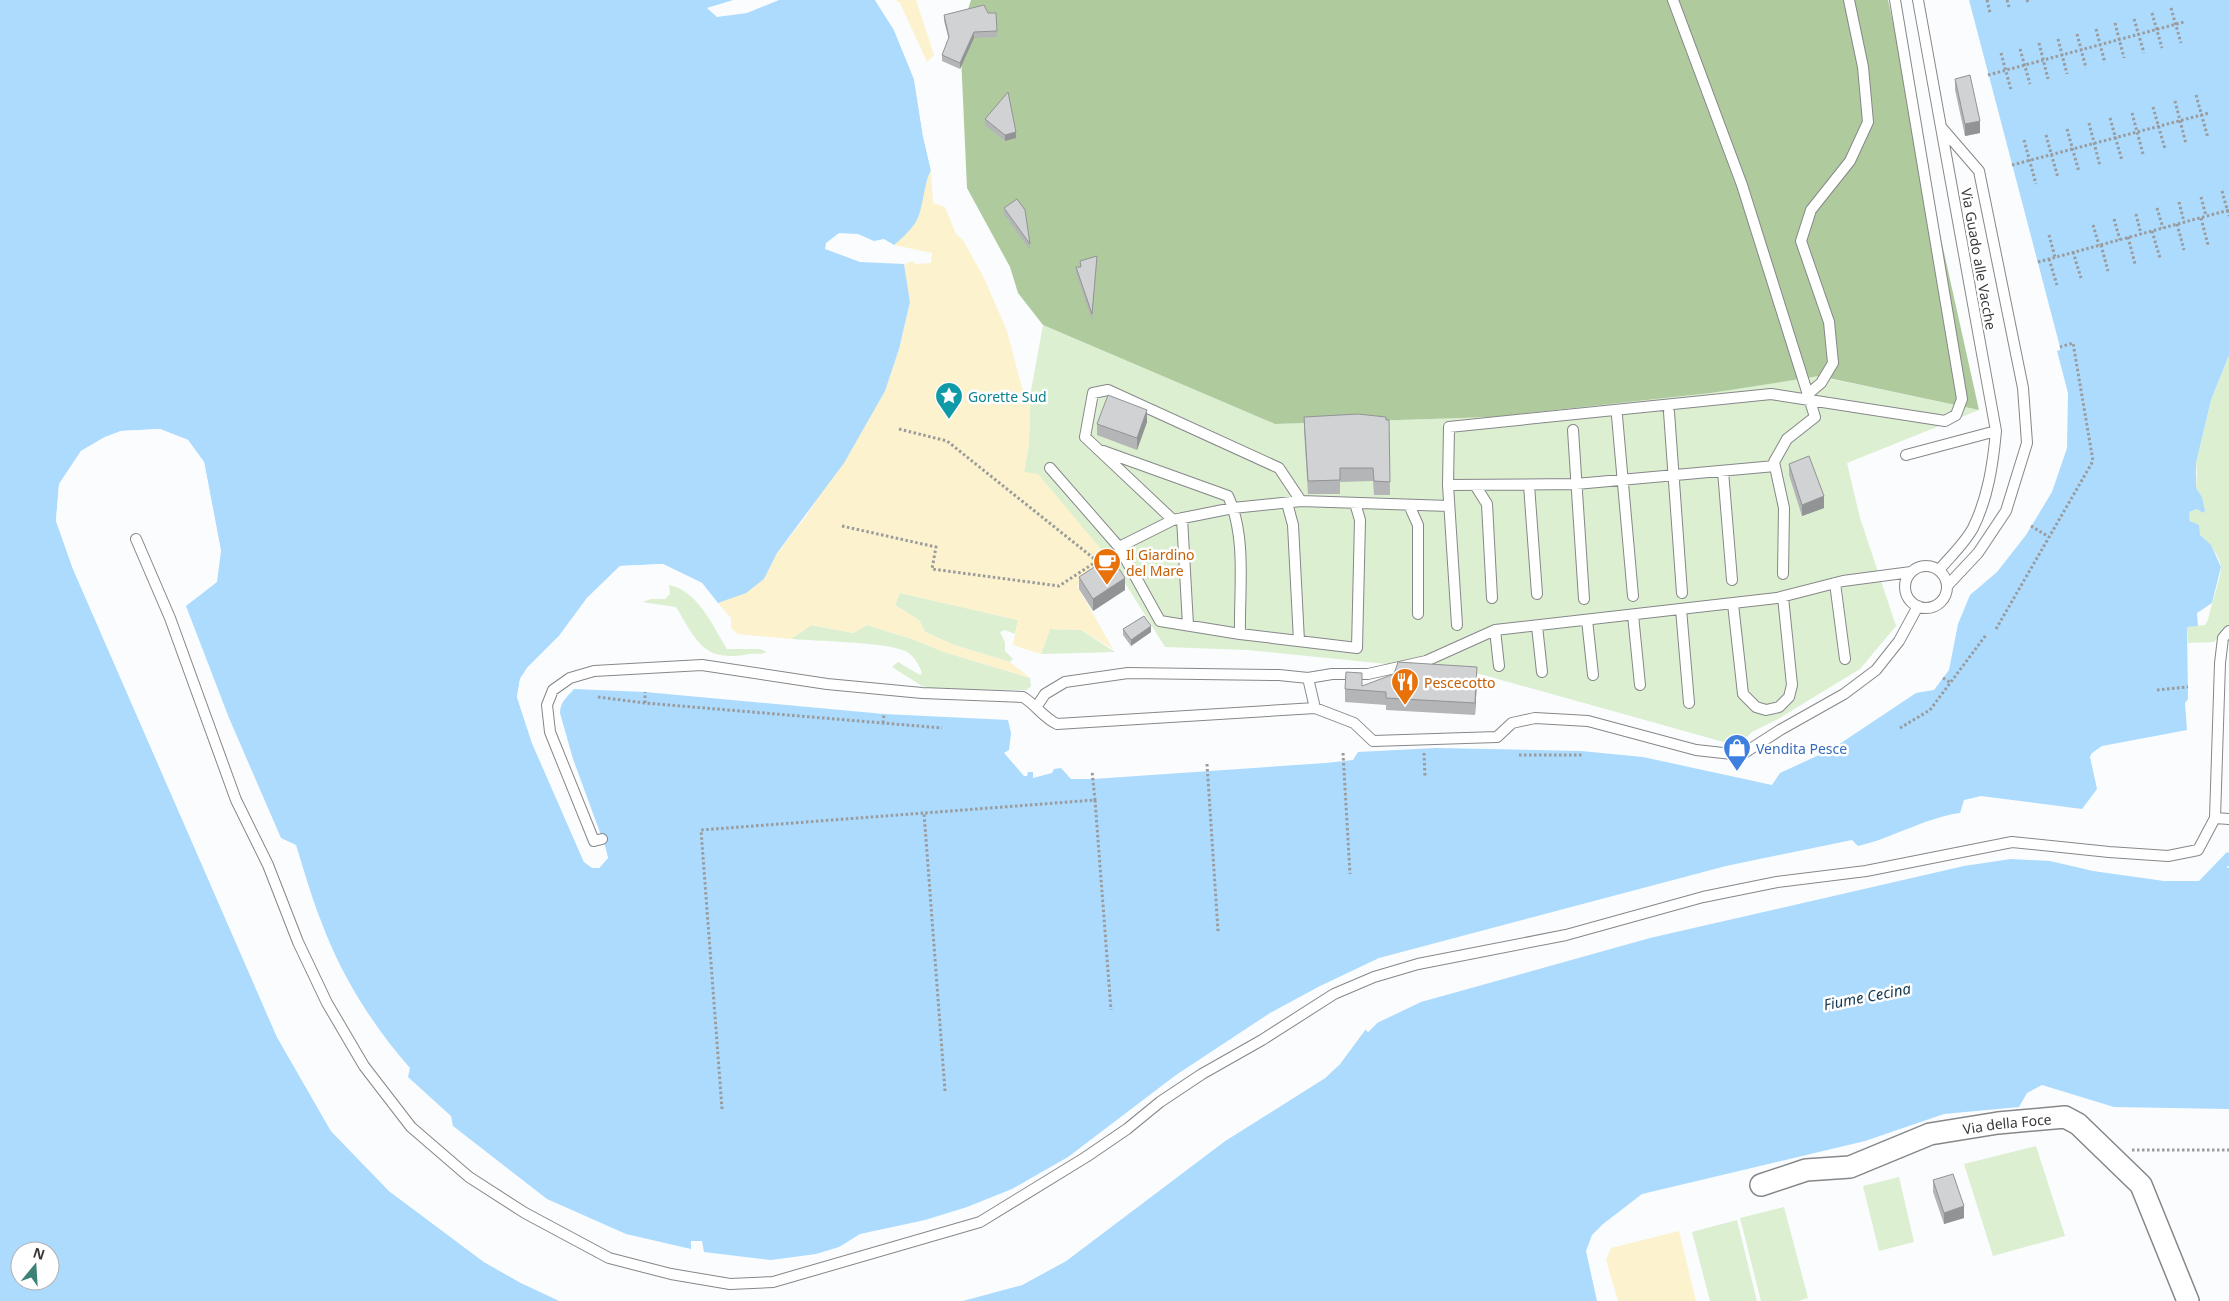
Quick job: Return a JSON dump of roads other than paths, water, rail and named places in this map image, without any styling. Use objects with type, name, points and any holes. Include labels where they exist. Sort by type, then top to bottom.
[{"type":"street","name":"Via della Foce","points":[[1761,1185],[1806,1170],[1850,1167],[1930,1134],[2056,1116],[2065,1117],[2078,1124],[2141,1185],[2188,1301]]},
{"type":"lane","points":[[1673,0],[1742,186],[1815,418],[1787,439],[1774,462],[1784,508],[1784,574]]},
{"type":"lane","points":[[1809,396],[1821,383],[1832,363],[1829,322],[1801,241],[1811,210],[1850,161],[1868,122],[1863,67],[1849,0]]},
{"type":"lane","points":[[1457,625],[1448,486],[1449,427],[1771,394],[1809,396],[1945,421],[1956,415],[1962,399],[1895,0]]},
{"type":"lane","name":"Via Guado alle Vacche","points":[[1918,0],[1996,431],[1993,460],[1986,495],[1972,529],[1939,570]]},
{"type":"lane","points":[[1911,572],[1907,578],[1906,591],[1908,597],[1918,606],[1925,608],[1939,604],[1944,599],[1948,585],[1978,553],[2006,512],[2027,443],[2023,388],[1979,171],[1941,126]]},
{"type":"lane","points":[[1188,624],[1178,519],[1085,437],[1094,393],[1108,390],[1279,468],[1301,501]]},
{"type":"lane","points":[[1669,412],[1682,592]]},
{"type":"lane","points":[[1617,416],[1633,596]]},
{"type":"lane","points":[[1573,430],[1584,599]]},
{"type":"lane","points":[[1906,456],[1996,431]]},
{"type":"lane","points":[[1097,449],[1228,496],[1233,508],[1239,543],[1240,634]]},
{"type":"lane","points":[[1448,486],[1576,484],[1775,466]]},
{"type":"lane","points":[[1050,468],[1119,547],[1160,621],[1188,624],[1240,634],[1357,648],[1360,520],[1354,503]]},
{"type":"lane","points":[[1724,471],[1732,580]]},
{"type":"lane","points":[[1475,485],[1487,504],[1492,598]]},
{"type":"lane","points":[[1529,485],[1538,594]]},
{"type":"lane","points":[[1119,547],[1178,519],[1233,508],[1301,501],[1449,506]]},
{"type":"lane","points":[[1287,503],[1293,526],[1299,641]]},
{"type":"lane","points":[[1409,505],[1418,525],[1418,614]]},
{"type":"lane","points":[[136,539],[170,618],[236,800],[268,865],[306,960],[327,1002],[364,1066],[411,1127],[469,1177],[525,1213],[609,1258],[672,1274],[730,1284],[772,1282],[980,1222],[1086,1157],[1127,1129],[1160,1102],[1202,1074],[1262,1040],[1334,994],[1374,978],[1418,964],[1566,935],[1703,897],[1777,882],[1866,871],[2012,842],[2168,856],[2198,850],[2215,818],[2220,663],[2223,638],[2229,631]]},
{"type":"lane","points":[[1037,706],[1044,694],[1066,682],[1128,674],[1261,675],[1308,678],[1332,674],[1368,674],[1426,661],[1495,630],[1783,597],[1835,583],[1911,572],[1922,566],[1934,567],[1939,570],[1944,574],[1948,585]]},
{"type":"lane","points":[[1835,583],[1845,659]]},
{"type":"lane","points":[[1733,604],[1743,694],[1756,707],[1766,710],[1778,707],[1789,697],[1792,685],[1783,597]]},
{"type":"lane","points":[[602,839],[594,841],[550,732],[547,705],[553,690],[570,678],[594,671],[702,665],[827,684],[922,693],[1023,697],[1037,706],[1044,717],[1057,724],[1315,708],[1354,723],[1373,741],[1496,738],[1512,723],[1535,718],[1588,721],[1696,750],[1741,755],[1780,730],[1844,694],[1876,670],[1899,641],[1918,606]]},
{"type":"lane","points":[[1681,609],[1689,703]]},
{"type":"lane","points":[[1633,615],[1640,685]]},
{"type":"lane","points":[[1588,620],[1593,675]]},
{"type":"lane","points":[[1537,626],[1542,672]]},
{"type":"lane","points":[[1495,630],[1499,666]]},
{"type":"lane","points":[[1308,678],[1315,708]]},
{"type":"lane","points":[[2215,818],[2229,819]]},
{"type":"water","points":[[0,0],[733,0],[707,8],[717,17],[747,13],[779,0],[875,0],[894,30],[914,79],[923,136],[931,170],[915,224],[894,245],[884,239],[874,241],[858,234],[839,233],[826,243],[825,249],[860,262],[904,264],[910,302],[899,349],[885,391],[844,463],[777,553],[764,579],[746,593],[718,603],[702,583],[663,564],[620,566],[587,598],[559,636],[527,668],[520,679],[517,697],[532,743],[584,862],[599,868],[608,858],[605,846],[573,759],[560,713],[566,697],[574,689],[645,692],[884,714],[1008,720],[1011,733],[1009,750],[1004,753],[1024,776],[1027,776],[1028,772],[1033,772],[1033,778],[1052,773],[1054,769],[1061,768],[1071,779],[1093,779],[1326,763],[1353,760],[1358,752],[1436,748],[1581,751],[1643,757],[1772,785],[1780,773],[1832,749],[1916,693],[1934,690],[1949,670],[1958,624],[1970,595],[1997,572],[2026,535],[2052,492],[2067,448],[2068,393],[2057,351],[2060,350],[2060,347],[1969,0],[2229,0],[2229,355],[2211,400],[2196,463],[2196,488],[2202,497],[2205,511],[2203,513],[2197,509],[2189,512],[2190,521],[2199,525],[2200,535],[2211,545],[2221,567],[2212,603],[2197,613],[2198,626],[2187,627],[2188,699],[2185,703],[2187,730],[2102,746],[2092,753],[2090,757],[2097,789],[2082,809],[1981,796],[1964,800],[1960,813],[1934,819],[1858,846],[1852,840],[1726,866],[1379,958],[1320,986],[1270,1013],[1176,1075],[1068,1157],[1012,1189],[967,1207],[925,1220],[860,1234],[839,1247],[816,1254],[771,1260],[704,1252],[702,1241],[691,1241],[691,1249],[626,1234],[547,1199],[453,1126],[451,1116],[408,1077],[410,1068],[370,1017],[338,961],[317,912],[296,845],[281,838],[229,718],[186,606],[217,582],[221,551],[204,462],[188,440],[160,429],[121,431],[105,437],[81,451],[59,484],[56,521],[73,569],[277,1037],[331,1131],[389,1191],[484,1262],[521,1283],[559,1301],[0,1301]]},
{"type":"water","name":"Fiume Cecina","points":[[2227,852],[2229,853],[2229,866],[2226,867],[2229,868],[2229,1109],[2114,1107],[2042,1085],[2027,1093],[2019,1107],[1944,1114],[1865,1141],[1642,1194],[1603,1224],[1592,1235],[1586,1251],[1597,1301],[963,1301],[1022,1285],[1066,1261],[1225,1141],[1325,1078],[1340,1064],[1366,1029],[1368,1032],[1377,1023],[1421,1002],[1650,938],[1964,866],[2011,859],[2050,861],[2093,871],[2164,881],[2199,881]]},
{"type":"place","name":"Gorette Sud","points":[[949,420]]},
{"type":"place","name":"Il Giardino del Mare","points":[[1107,586]]},
{"type":"place","name":"Pescecotto","points":[[1405,706]]},
{"type":"place","name":"Vendita Pesce","points":[[1737,772]]}]
